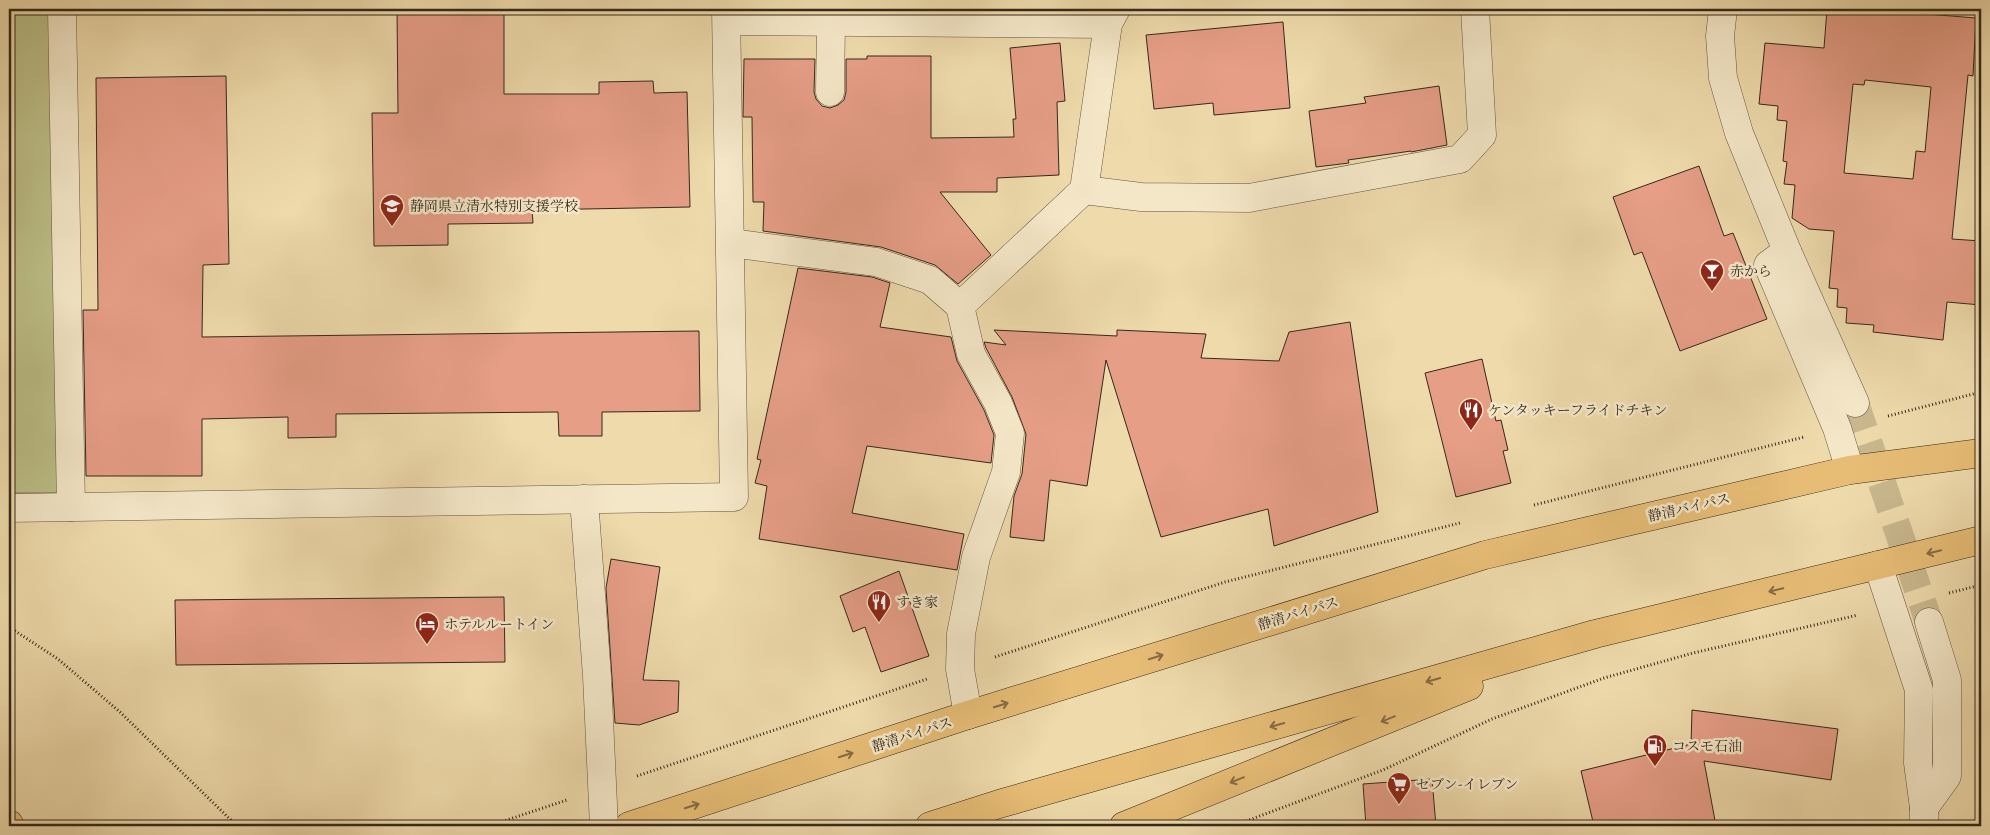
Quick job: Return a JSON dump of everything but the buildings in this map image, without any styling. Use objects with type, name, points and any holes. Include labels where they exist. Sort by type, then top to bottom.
[{"type":"highway","name":"静清バイパス","points":[[629,826],[968,715],[1485,555],[1850,470],[1981,453]]},
{"type":"highway","points":[[930,826],[1595,634],[1981,540]]},
{"type":"highway","points":[[1124,826],[1595,634]]},
{"type":"street","points":[[62,9],[71,507]]},
{"type":"street","points":[[1084,190],[1141,197],[1249,198],[1460,160],[1482,135],[1475,9]]},
{"type":"street","points":[[1724,9],[1720,36],[1724,78],[1740,132],[1787,251],[1855,403]]},
{"type":"street","points":[[9,508],[734,497],[726,15],[831,23],[1112,17],[1084,190],[960,306]]},
{"type":"street","points":[[830,92],[831,23]]},
{"type":"street","points":[[730,242],[876,262],[930,280],[960,306],[971,354],[998,403],[1010,433],[1006,472],[976,557],[961,634],[960,669],[968,715]]},
{"type":"street","points":[[1787,251],[1768,265],[1837,428],[1850,470]]},
{"type":"street","points":[[584,499],[597,676],[604,826]]},
{"type":"street","points":[[1878,565],[1920,690],[1918,763],[1924,817]]},
{"type":"street","points":[[1924,817],[1947,776],[1947,680],[1930,622]]},
{"type":"path","points":[[1945,594],[1981,585]]},
{"type":"path","points":[[1233,826],[1383,770],[1492,719],[1604,678],[1693,653],[1891,607]]},
{"type":"path","points":[[9,626],[58,659],[120,712],[237,826]]},
{"type":"green space","points":[[9,9],[51,9],[64,493],[9,493]]},
{"type":"tunnel","points":[[1855,403],[1929,622]]},
{"type":"place","name":"静岡県立清水特別支援学校","points":[[392,227]]},
{"type":"place","name":"赤から","points":[[1712,292]]},
{"type":"place","name":"ケンタッキーフライドチキン","points":[[1471,431]]},
{"type":"place","name":"すき家","points":[[879,623]]},
{"type":"place","name":"ホテルルートイン","points":[[427,645]]},
{"type":"place","name":"コスモ石油","points":[[1655,767]]},
{"type":"place","name":"セブン-イレブン","points":[[1399,805]]}]
